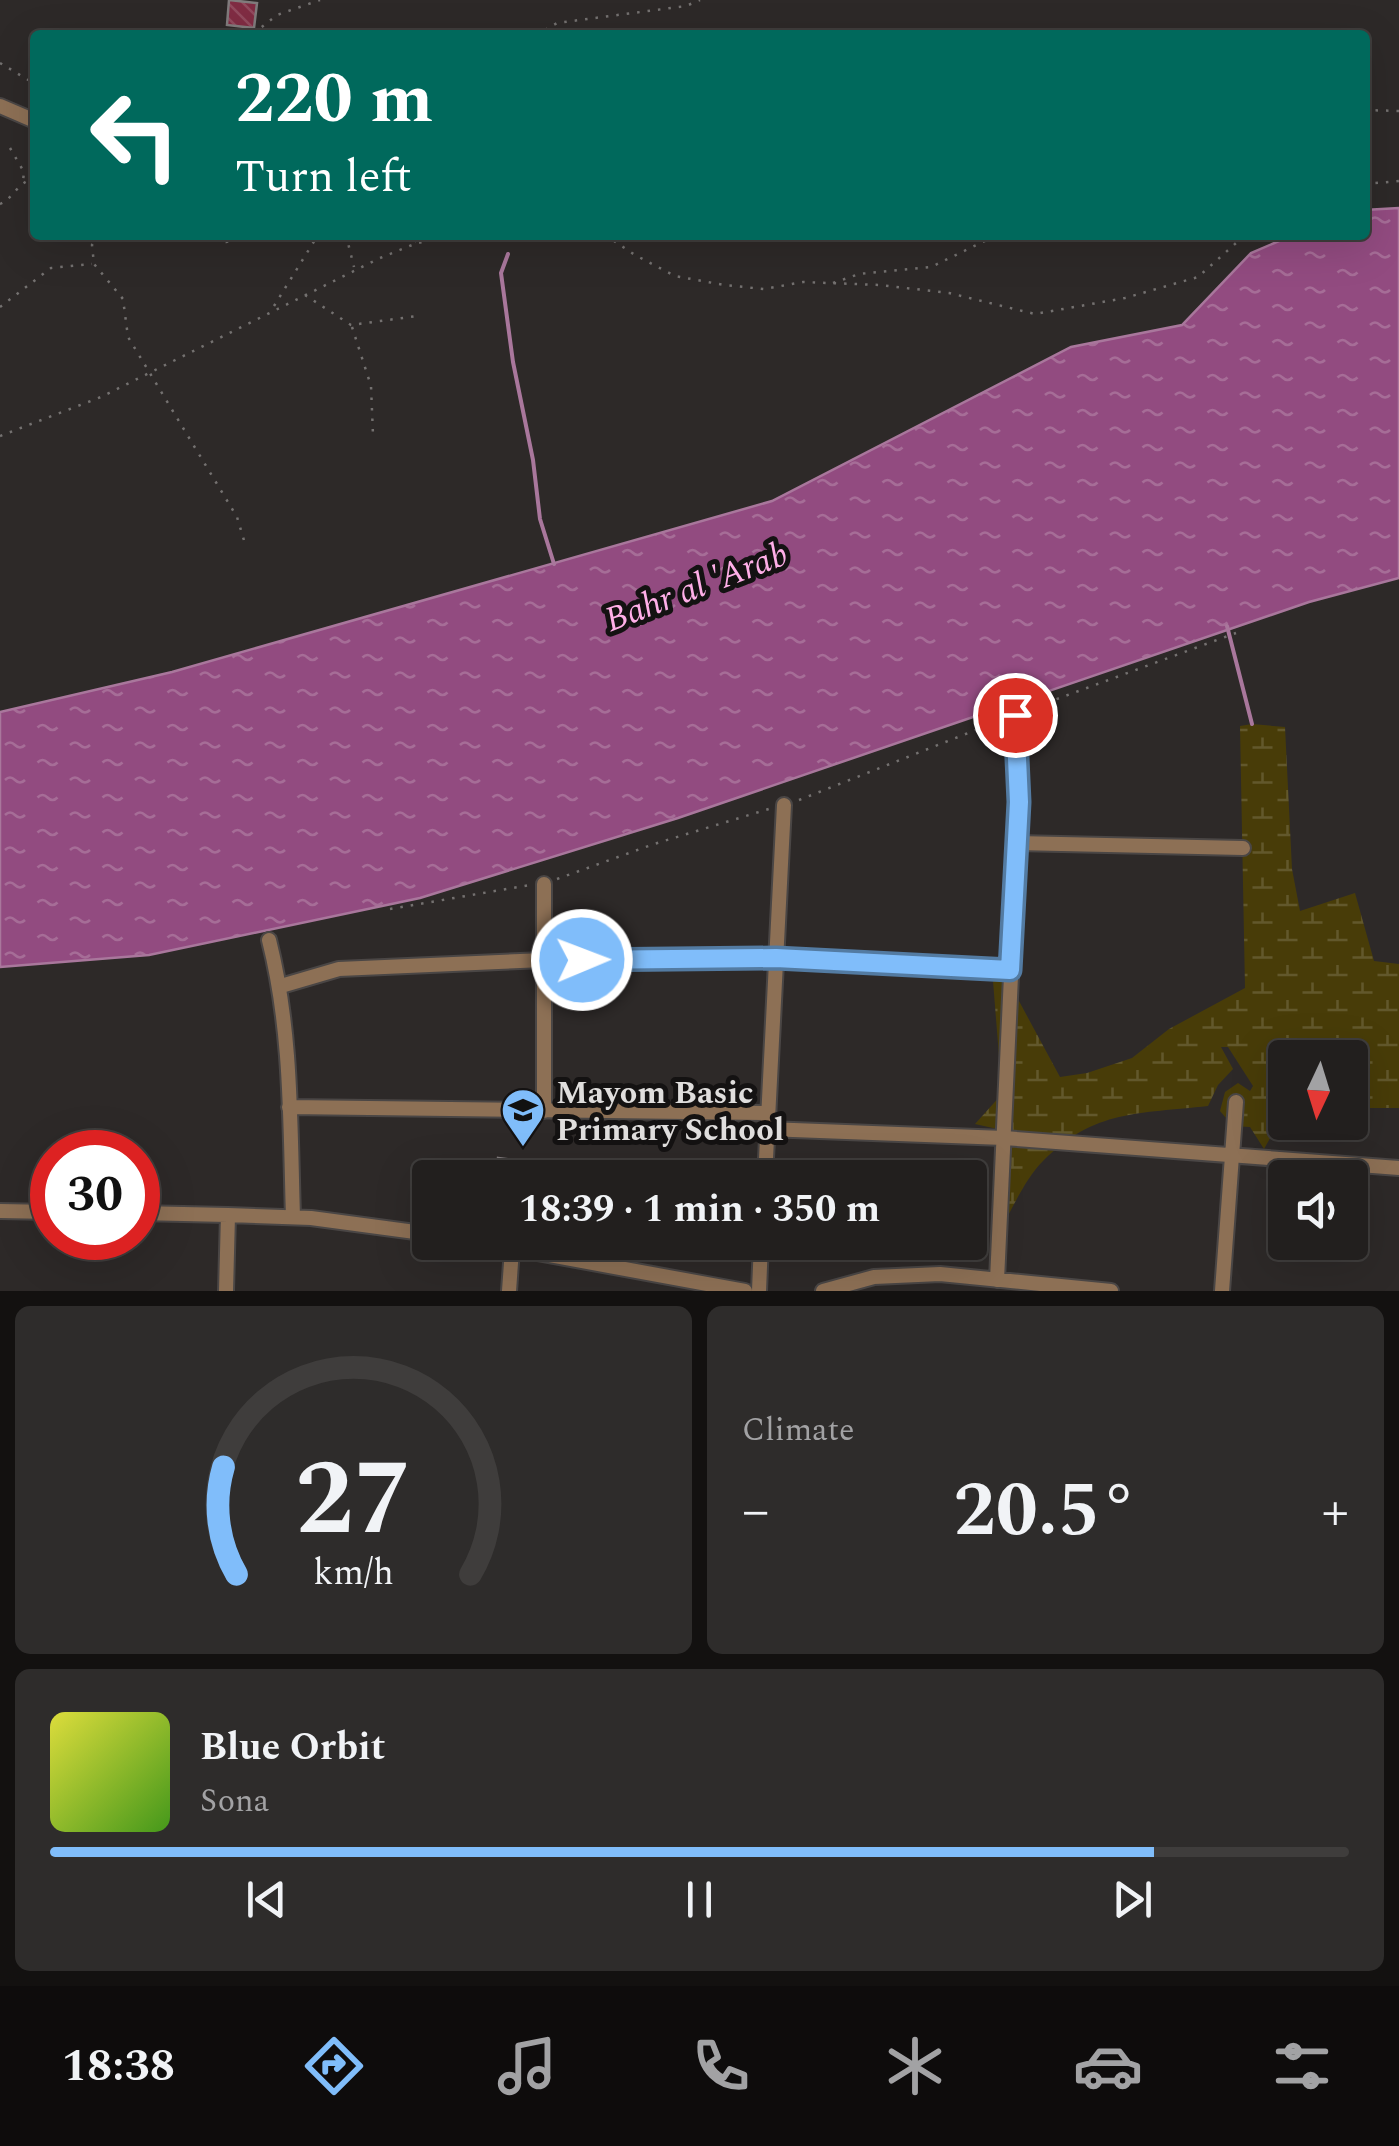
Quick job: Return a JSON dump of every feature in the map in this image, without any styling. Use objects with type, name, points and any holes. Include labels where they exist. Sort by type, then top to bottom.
[{"type":"street","points":[[0,106],[30,119]]},
{"type":"street","points":[[997,1280],[1019,802],[1015,715]]},
{"type":"street","points":[[766,1160],[784,805]]},
{"type":"street","points":[[1016,843],[1243,848]]},
{"type":"street","points":[[544,884],[544,1110]]},
{"type":"street","points":[[269,940],[281,986],[293,1217]]},
{"type":"street","points":[[281,986],[339,968],[544,960],[776,958],[1010,970]]},
{"type":"street","points":[[1222,1291],[1236,1102]]},
{"type":"street","points":[[289,1107],[544,1110],[768,1121],[1399,1168]]},
{"type":"street","points":[[0,1211],[30,1212]]},
{"type":"street","points":[[160,1213],[293,1217],[412,1232]]},
{"type":"street","points":[[226,1291],[228,1214]]},
{"type":"street","points":[[509,1291],[511,1260]]},
{"type":"street","points":[[577,1260],[738,1290]]},
{"type":"street","points":[[759,1291],[760,1260]]},
{"type":"street","points":[[823,1291],[874,1277],[940,1274],[1026,1287],[1111,1291]]},
{"type":"path","points":[[257,30],[277,16],[320,0]]},
{"type":"path","points":[[545,30],[557,23],[686,6],[700,0]]},
{"type":"path","points":[[0,64],[30,81]]},
{"type":"path","points":[[1370,110],[1399,111]]},
{"type":"path","points":[[0,204],[10,200],[22,183],[24,172],[10,148]]},
{"type":"path","points":[[22,183],[30,181]]},
{"type":"path","points":[[1370,184],[1399,181]]},
{"type":"path","points":[[95,240],[94,264],[122,299],[128,338],[237,517],[246,548]]},
{"type":"path","points":[[272,310],[315,240]]},
{"type":"path","points":[[347,240],[354,270]]},
{"type":"path","points":[[410,240],[418,243]]},
{"type":"path","points":[[0,436],[101,397],[354,270],[418,243],[435,240]]},
{"type":"path","points":[[612,240],[675,276],[764,289],[803,282],[949,293],[1035,314],[1125,298],[1198,277],[1239,240]]},
{"type":"path","points":[[831,283],[859,274],[932,267],[987,240]]},
{"type":"path","points":[[0,308],[51,268],[94,264]]},
{"type":"path","points":[[304,294],[351,326],[371,386],[374,435]]},
{"type":"path","points":[[351,326],[417,316]]},
{"type":"path","points":[[390,909],[498,888],[544,884],[654,844],[784,805],[1236,633]]},
{"type":"green space","points":[[1240,726],[1285,727],[1292,869],[1300,911],[1355,893],[1374,961],[1399,964],[1399,1108],[1368,1108],[1368,1040],[1268,1040],[1269,1140],[1264,1149],[1250,1127],[1233,1126],[1220,1111],[1225,1092],[1238,1083],[1250,1091],[1253,1086],[1228,1047],[1221,1047],[1233,1069],[1218,1085],[1208,1106],[1119,1117],[1081,1132],[1036,1169],[998,1234],[994,1178],[1002,1130],[975,1124],[1002,1094],[992,968],[1023,955],[1013,990],[1060,1077],[1087,1073],[1132,1058],[1169,1029],[1245,988]]},
{"type":"water","name":"Bahr al 'Arab","points":[[1399,208],[1399,578],[1309,602],[678,818],[420,898],[149,955],[0,967],[0,712],[172,672],[772,501],[1071,347],[1182,325],[1251,253],[1281,240],[1370,240],[1370,210]]},
{"type":"building","points":[[229,0],[257,3],[254,28],[227,25]]},
{"type":"waterway","points":[[508,254],[501,273],[513,362],[533,460],[540,519],[554,564]]},
{"type":"waterway","points":[[1227,626],[1252,724]]},
{"type":"place","name":"Mayom Basic Primary School","points":[[523,1148]]},
{"type":"route","points":[[582,960],[776,958],[1010,970],[1019,802],[1015,715]]}]
